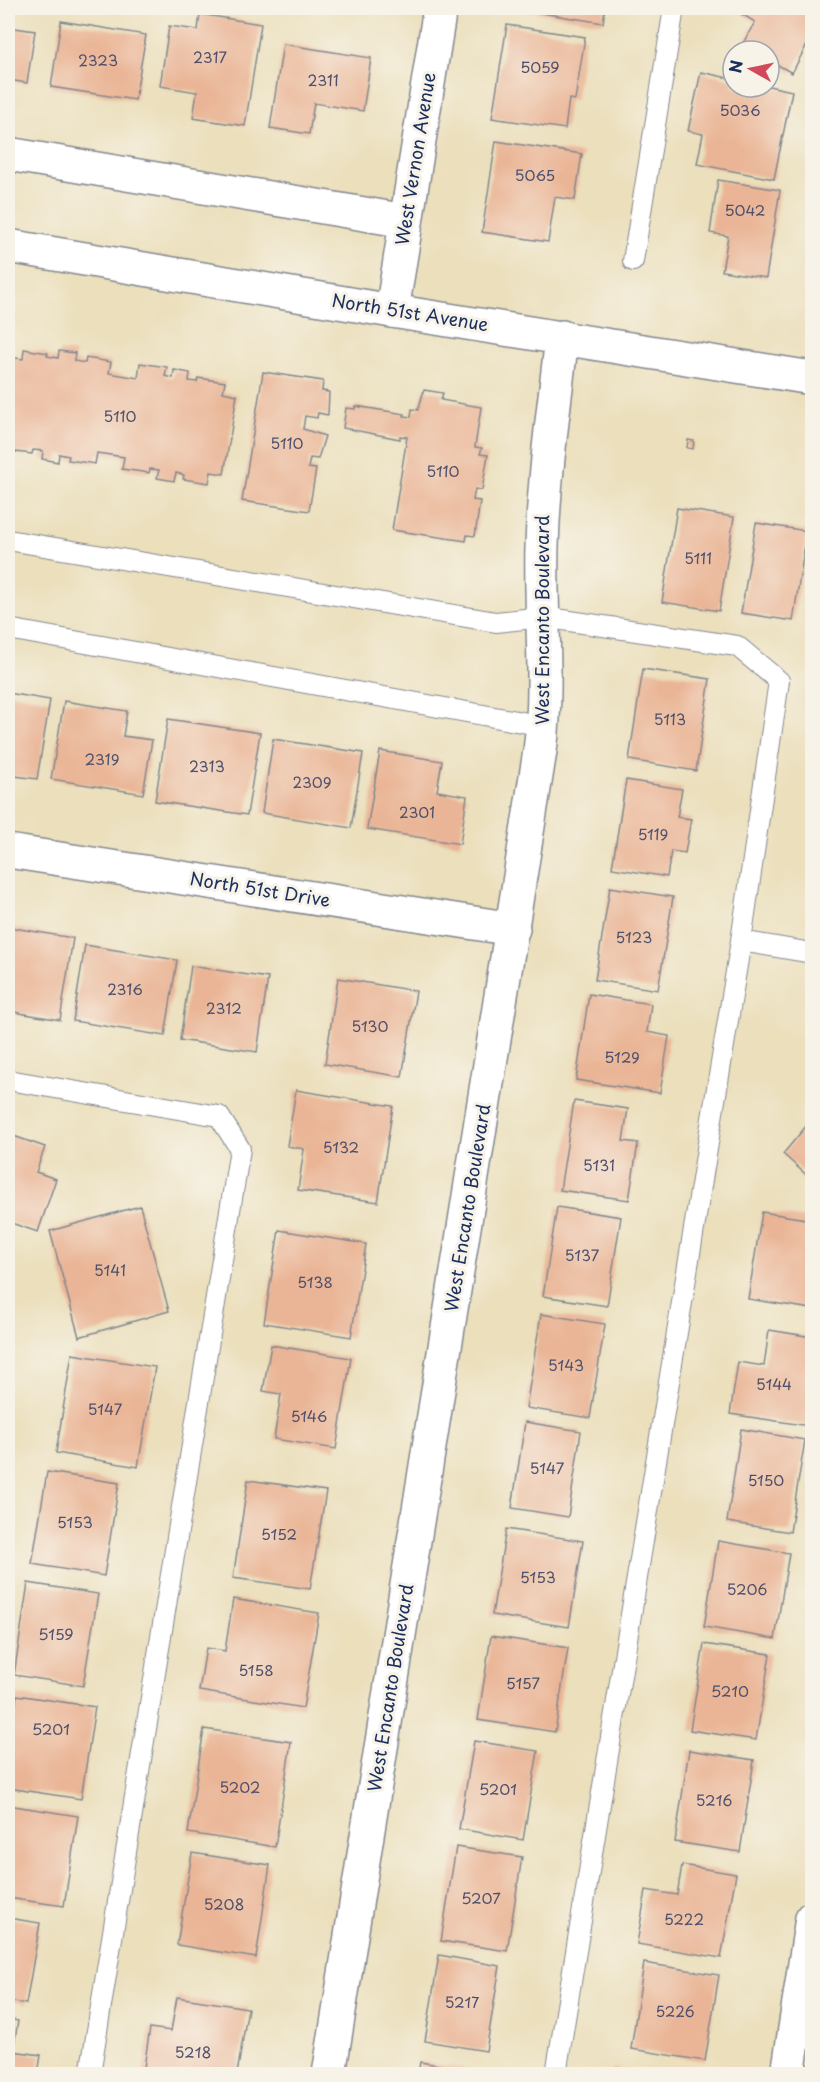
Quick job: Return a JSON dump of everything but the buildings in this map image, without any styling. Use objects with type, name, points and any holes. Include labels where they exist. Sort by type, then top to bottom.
[{"type":"street","name":"West Vernon Avenue","points":[[392,311],[440,8]]},
{"type":"street","points":[[8,154],[406,221]]},
{"type":"street","name":"North 51st Avenue","points":[[8,246],[392,311],[813,378]]},
{"type":"street","name":"West Encanto Boulevard","points":[[329,2074],[544,726],[546,677],[543,617],[544,484],[562,337]]},
{"type":"street","name":"North 51st Drive","points":[[8,851],[513,929]]},
{"type":"street","points":[[788,2074],[813,1918]]},
{"type":"lane","points":[[633,261],[674,8]]},
{"type":"lane","points":[[8,540],[496,622],[543,617],[737,646],[779,681],[741,941],[556,2074]]},
{"type":"lane","points":[[8,629],[544,726]]},
{"type":"lane","points":[[741,941],[813,953]]},
{"type":"lane","points":[[8,1080],[219,1116],[240,1149],[90,2074]]}]
